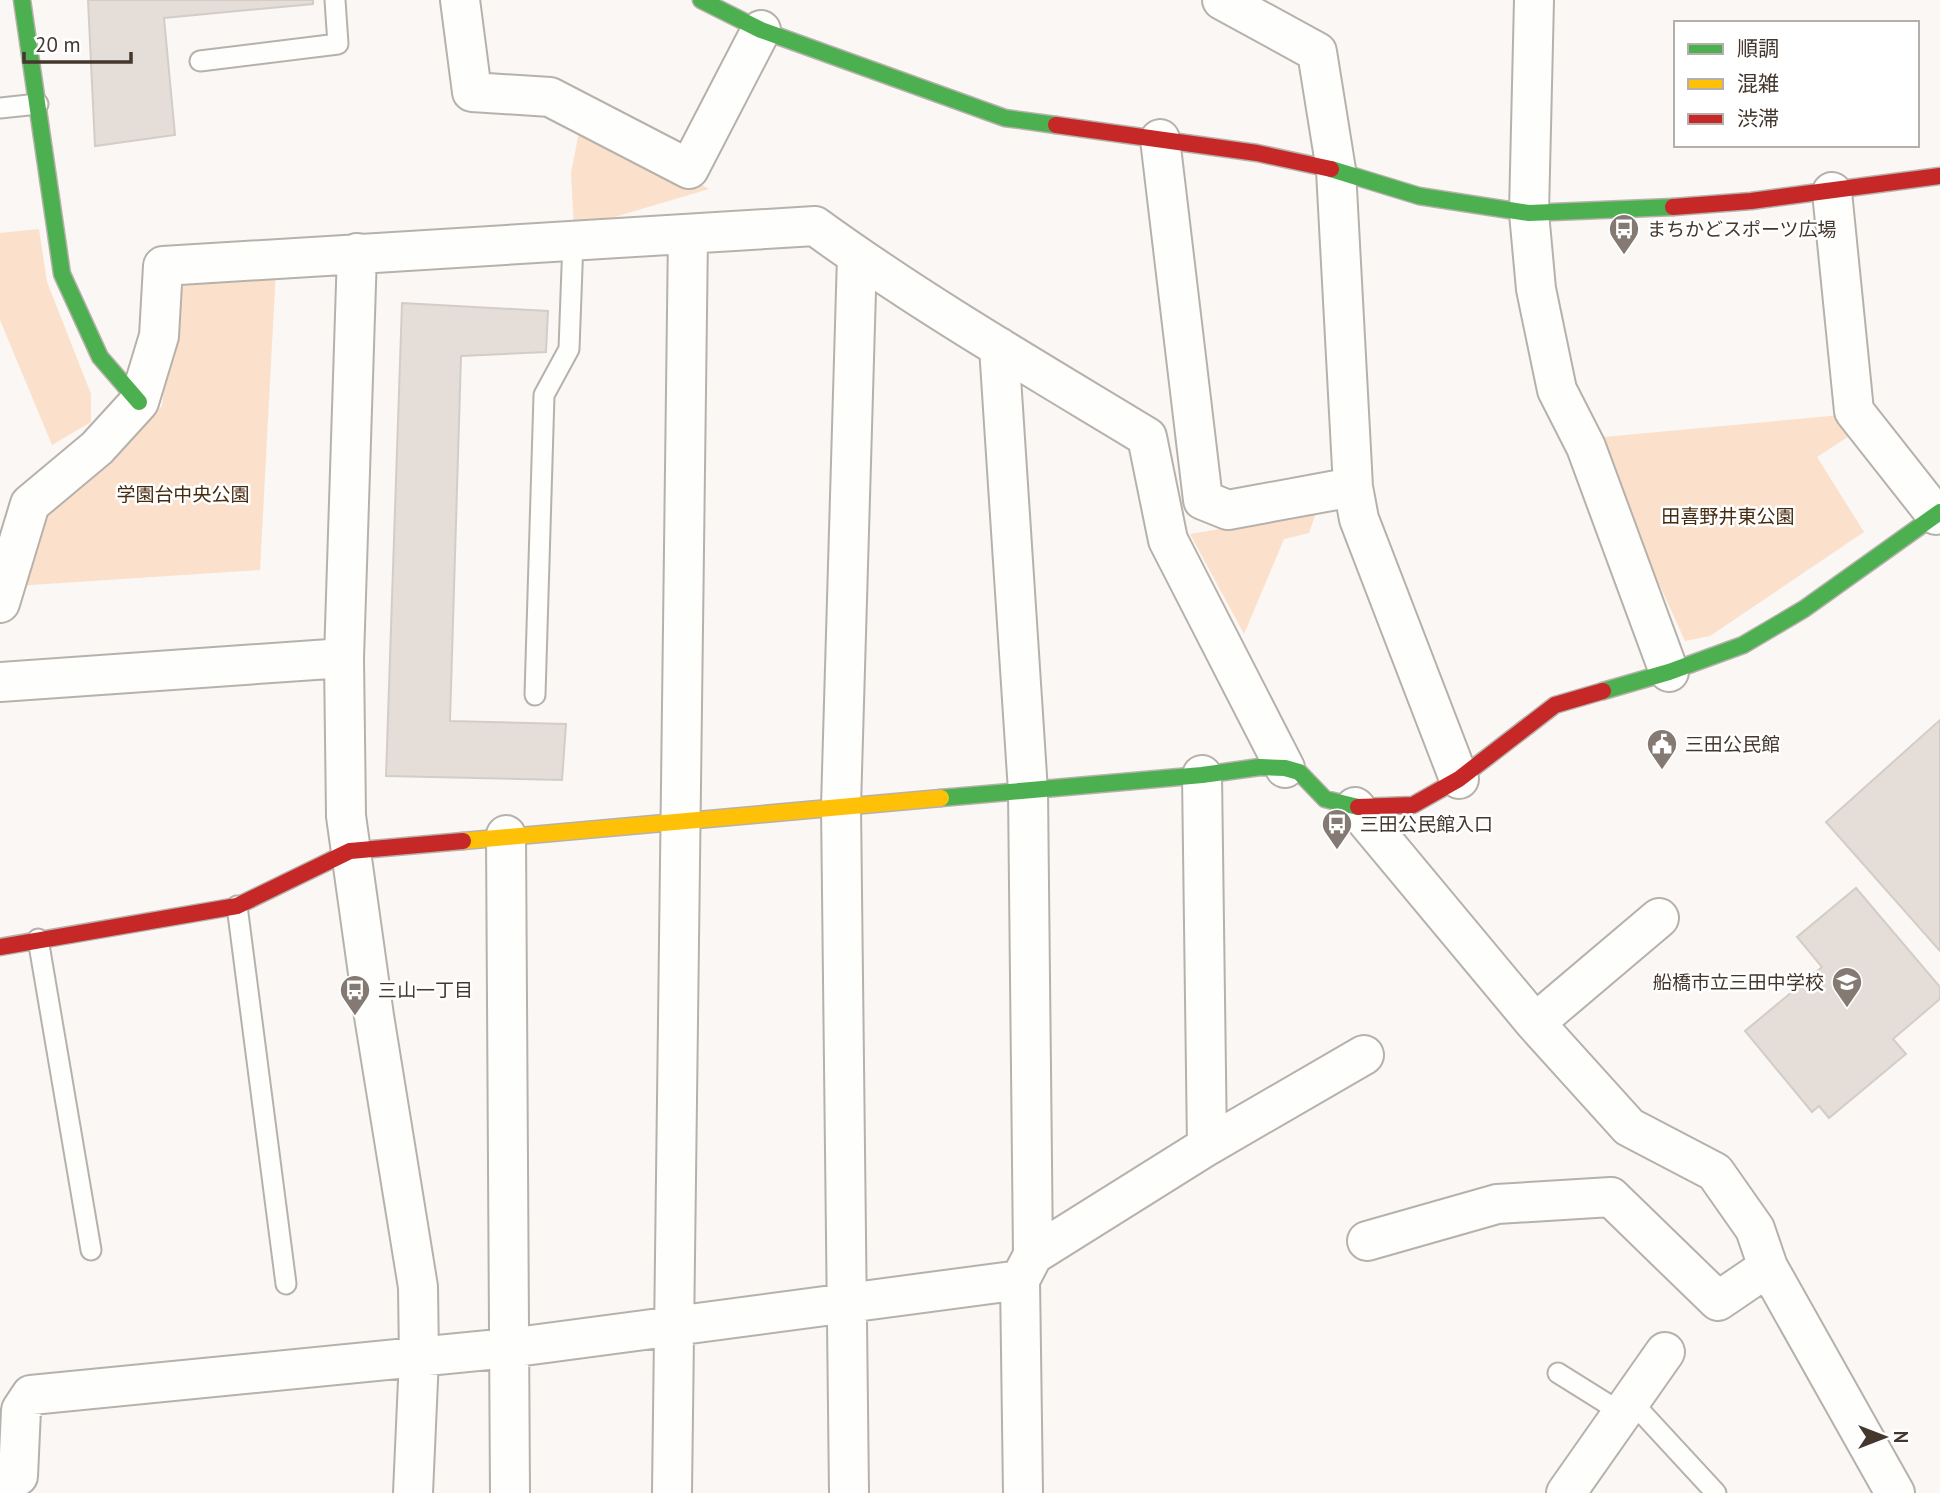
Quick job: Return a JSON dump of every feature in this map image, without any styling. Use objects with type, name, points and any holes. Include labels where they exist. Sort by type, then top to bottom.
[{"type":"street","points":[[22,0],[62,274],[100,357],[139,402]]},
{"type":"street","points":[[460,0],[472,92],[550,97],[689,169],[761,30]]},
{"type":"street","points":[[701,0],[761,30],[1005,118],[1257,153],[1336,170],[1419,195],[1529,213],[1751,201],[1940,176]]},
{"type":"street","points":[[1222,0],[1317,52],[1336,170],[1353,487],[1359,519],[1459,779]]},
{"type":"street","points":[[1534,0],[1529,213],[1536,289],[1557,390],[1586,447],[1669,672]]},
{"type":"street","points":[[1160,139],[1203,500],[1228,510],[1353,487]]},
{"type":"street","points":[[0,947],[237,906],[350,851],[506,835],[1028,791],[1260,767],[1285,768],[1299,772],[1325,799],[1355,807],[1413,805],[1459,779],[1555,705],[1669,672],[1743,645],[1804,609],[1938,513],[1854,411],[1832,192]]},
{"type":"street","points":[[0,603],[30,504],[97,448],[139,402],[159,336],[163,266],[815,226],[999,347],[1147,437],[1168,540],[1285,768]]},
{"type":"street","points":[[672,1493],[688,234]]},
{"type":"street","points":[[357,253],[344,658],[346,816],[418,1287],[419,1358],[413,1493]]},
{"type":"street","points":[[849,1493],[841,806],[857,256]]},
{"type":"street","points":[[999,347],[1028,791],[1027,1267],[1023,1493]]},
{"type":"street","points":[[0,682],[344,658]]},
{"type":"street","points":[[1202,775],[1207,1146]]},
{"type":"street","points":[[1355,807],[1535,1023],[1629,1127],[1715,1171],[1755,1230],[1768,1267],[1895,1493]]},
{"type":"street","points":[[506,835],[510,1493]]},
{"type":"street","points":[[1535,1023],[1659,918]]},
{"type":"street","points":[[0,1485],[5,1485],[18,1476],[21,1410],[31,1395],[509,1348],[845,1302],[1027,1267],[1207,1146],[1364,1055]]},
{"type":"street","points":[[1367,1241],[1497,1204],[1611,1197],[1718,1301],[1768,1267]]},
{"type":"street","points":[[1566,1493],[1665,1352]]},
{"type":"lane","points":[[200,61],[338,44],[335,0]]},
{"type":"lane","points":[[0,108],[37,104]]},
{"type":"lane","points":[[535,695],[544,395],[569,349],[572,241]]},
{"type":"lane","points":[[237,906],[286,1284]]},
{"type":"lane","points":[[37,939],[91,1250]]},
{"type":"lane","points":[[1558,1373],[1626,1407],[1716,1493]]},
{"type":"green space","points":[[581,122],[709,189],[574,229],[571,173]]},
{"type":"green space","points":[[39,229],[47,282],[91,394],[91,422],[52,445],[0,320],[0,233]]},
{"type":"green space","name":"学園台中央公園","points":[[276,269],[260,570],[15,586],[38,517],[162,406],[175,290],[191,274]]},
{"type":"green space","name":"田喜野井東公園","points":[[1841,415],[1849,436],[1817,457],[1864,532],[1710,636],[1685,641],[1593,438]]},
{"type":"green space","points":[[1316,513],[1309,533],[1284,539],[1244,634],[1190,534]]},
{"type":"building","points":[[88,0],[313,0],[313,4],[164,18],[175,135],[95,146]]},
{"type":"building","points":[[402,303],[548,311],[546,352],[461,356],[450,721],[566,724],[562,780],[386,776]]},
{"type":"building","points":[[1940,720],[1940,951],[1826,822]]},
{"type":"building","points":[[1856,888],[1940,987],[1940,999],[1893,1039],[1906,1054],[1829,1118],[1819,1106],[1812,1112],[1745,1031],[1822,967],[1797,937]]},
{"type":"traffic: fast","points":[[22,0],[62,274],[100,357],[139,402]]},
{"type":"traffic: fast","points":[[701,0],[761,30],[1005,118],[1056,125]]},
{"type":"traffic: fast","points":[[1331,169],[1419,196],[1529,213],[1673,207]]},
{"type":"traffic: fast","points":[[1603,691],[1669,672],[1743,645],[1804,609],[1940,512]]},
{"type":"traffic: fast","points":[[941,798],[1202,775],[1260,767],[1285,768],[1299,772],[1325,799],[1358,807]]},
{"type":"traffic: slow","points":[[463,841],[941,798]]},
{"type":"traffic: jam","points":[[1056,125],[1257,153],[1331,169]]},
{"type":"traffic: jam","points":[[1673,207],[1751,201],[1940,176]]},
{"type":"traffic: jam","points":[[1358,807],[1413,805],[1459,779],[1555,705],[1603,691]]},
{"type":"traffic: jam","points":[[0,947],[237,906],[350,851],[463,841]]},
{"type":"place","name":"まちかどスポーツ広場","points":[[1624,256]]},
{"type":"place","name":"三田公民館","points":[[1662,771]]},
{"type":"place","name":"三田公民館入口","points":[[1337,851]]},
{"type":"place","name":"船橋市立三田中学校","points":[[1847,1009]]},
{"type":"place","name":"三山一丁目","points":[[355,1017]]}]
